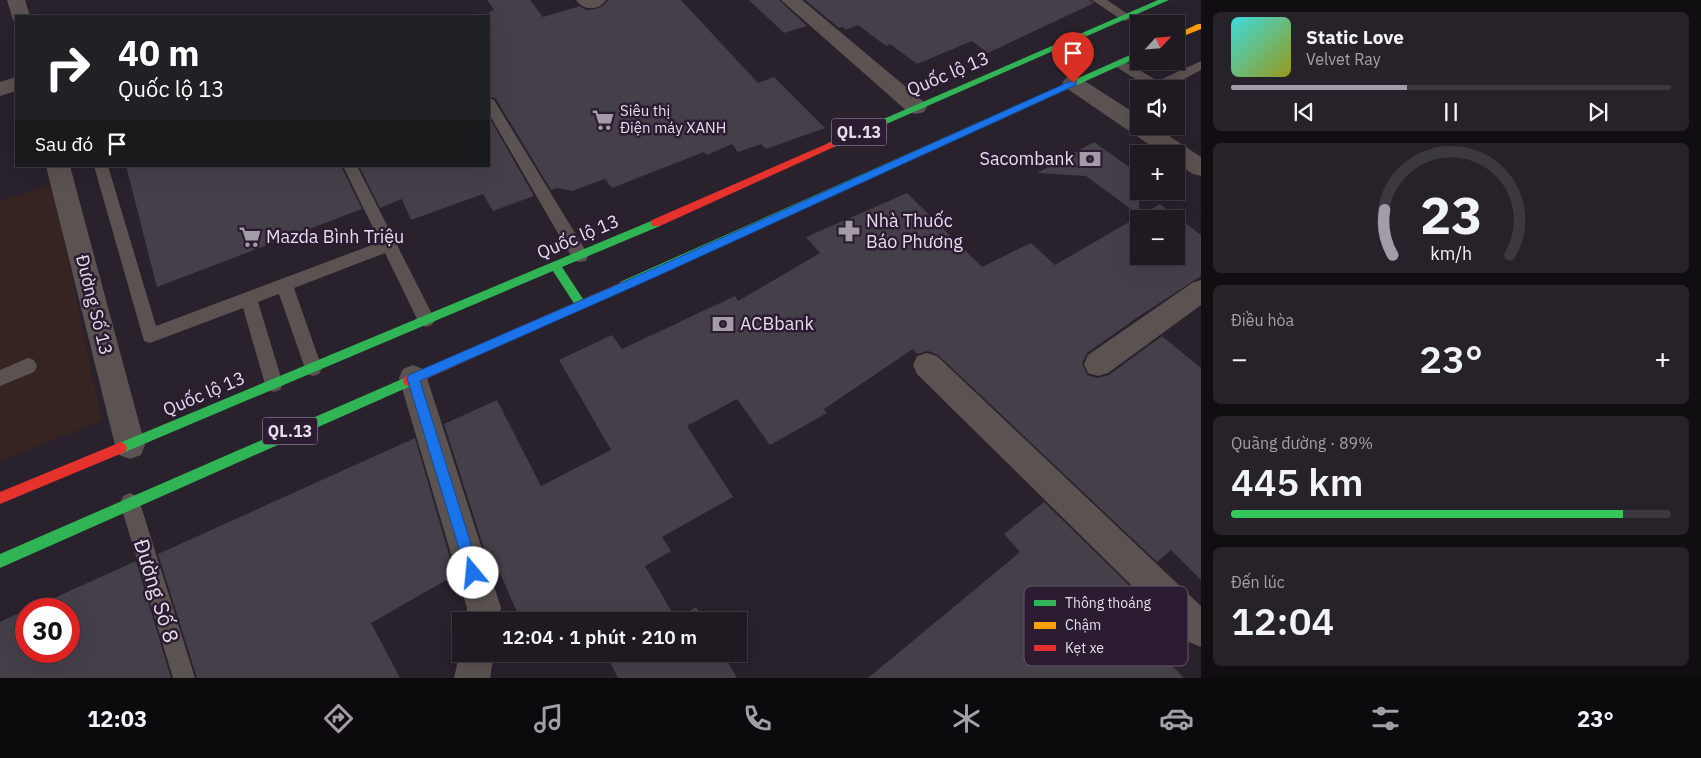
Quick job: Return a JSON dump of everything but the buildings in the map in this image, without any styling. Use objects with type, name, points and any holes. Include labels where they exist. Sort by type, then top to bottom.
[{"type":"highway","name":"Quốc lộ 13","points":[[0,498],[580,256],[916,107],[1165,0]]},
{"type":"highway","points":[[1185,34],[1199,30]]},
{"type":"highway","name":"QL.13","points":[[0,561],[581,305],[1130,58]]},
{"type":"highway","points":[[555,266],[581,305]]},
{"type":"street","points":[[16,0],[20,15]]},
{"type":"street","points":[[790,0],[916,107]]},
{"type":"street","points":[[1073,83],[1201,168]]},
{"type":"street","points":[[0,89],[15,84]]},
{"type":"street","name":"Đường Số 13","points":[[58,167],[130,445]]},
{"type":"street","points":[[1098,364],[1201,291]]},
{"type":"street","points":[[927,365],[1156,586]]},
{"type":"street","points":[[413,378],[484,608],[483,612]]},
{"type":"street","points":[[1188,617],[1201,630]]},
{"type":"street","points":[[472,678],[475,662]]},
{"type":"lane","points":[[1098,0],[1126,17]]},
{"type":"lane","points":[[1120,63],[1158,87],[1201,65]]},
{"type":"lane","points":[[490,105],[580,256]]},
{"type":"lane","points":[[101,167],[150,336],[388,245]]},
{"type":"lane","points":[[350,167],[426,320]]},
{"type":"lane","points":[[284,284],[313,368]]},
{"type":"lane","points":[[248,298],[274,384]]},
{"type":"lane","points":[[0,378],[28,366]]},
{"type":"lane","name":"Đường Số 8","points":[[130,503],[184,678]]},
{"type":"shaded area","points":[[52,184],[102,420],[0,462],[0,201]]},
{"type":"traffic: fast","points":[[831,145],[1165,0]]},
{"type":"traffic: fast","points":[[624,285],[1130,58]]},
{"type":"traffic: fast","points":[[121,448],[656,223]]},
{"type":"traffic: fast","points":[[555,266],[581,305]]},
{"type":"traffic: fast","points":[[0,561],[409,381]]},
{"type":"traffic: slow","points":[[1185,33],[1201,26]]},
{"type":"traffic: jam","points":[[656,223],[831,145]]},
{"type":"traffic: jam","points":[[409,381],[624,285]]},
{"type":"traffic: jam","points":[[0,498],[121,448]]},
{"type":"place","name":"Siêu thị Điện máy XANH","points":[[603,120]]},
{"type":"place","name":"Sacombank","points":[[1090,159]]},
{"type":"place","name":"Nhà Thuốc Báo Phương","points":[[849,231]]},
{"type":"place","name":"Mazda Bình Triệu","points":[[250,237]]},
{"type":"place","name":"ACBbank","points":[[723,324]]},
{"type":"route","points":[[473,573],[413,378],[647,276],[1073,83]]}]
